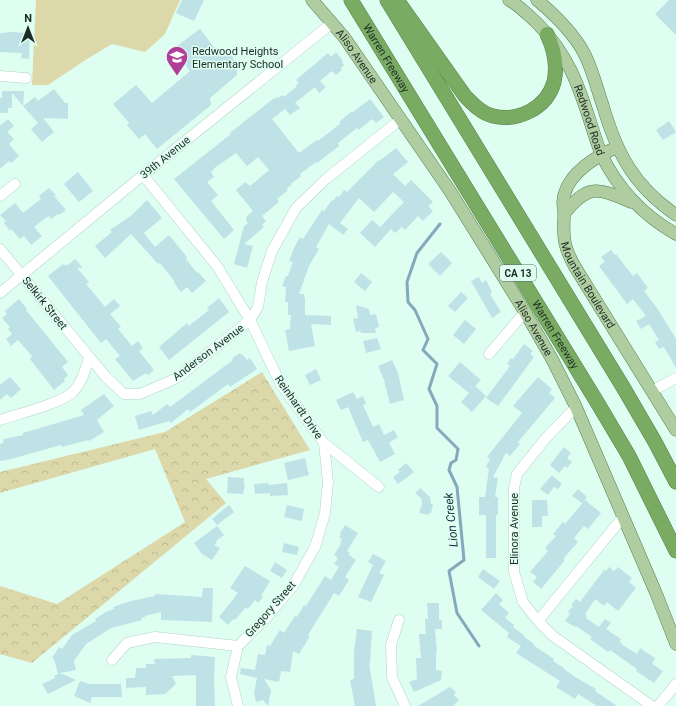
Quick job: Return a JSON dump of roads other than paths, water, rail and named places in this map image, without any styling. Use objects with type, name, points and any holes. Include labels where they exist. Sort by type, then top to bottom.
[{"type":"highway","name":"Warren Freeway","points":[[351,0],[629,456],[676,551]]},
{"type":"highway","name":"CA 13","points":[[387,0],[624,387],[676,482]]},
{"type":"highway","points":[[397,0],[465,96],[474,105],[492,116],[513,117],[523,115],[532,111],[546,98],[554,82],[556,63],[553,47],[548,34]]},
{"type":"main road","name":"Aliso Avenue","points":[[312,0],[344,37],[450,191],[525,312],[552,359],[576,407],[676,644]]},
{"type":"main road","name":"Redwood Road","points":[[509,0],[524,10],[548,34],[567,61],[575,76],[601,154],[614,178],[634,203],[652,220],[676,234]]},
{"type":"main road","name":"Redwood Road","points":[[537,0],[562,24],[584,54],[591,69],[608,124],[617,147],[635,178],[651,195],[676,214]]},
{"type":"main road","name":"Mountain Boulevard","points":[[617,147],[601,154],[584,166],[570,184],[563,200],[563,233],[567,252],[676,430]]},
{"type":"main road","points":[[564,214],[577,198],[589,191],[605,191],[634,203]]},
{"type":"street","name":"39th Avenue","points":[[0,293],[143,174],[332,23]]},
{"type":"street","points":[[0,76],[26,78]]},
{"type":"street","name":"Anderson Avenue","points":[[124,394],[140,394],[177,378],[250,320],[258,307],[262,282],[272,251],[296,208],[326,179],[401,119]]},
{"type":"street","name":"Reinhardt Drive","points":[[143,174],[217,266],[250,320],[281,385],[324,442],[379,487]]},
{"type":"street","points":[[0,196],[15,184]]},
{"type":"street","name":"Selkirk Street","points":[[0,249],[89,358],[124,394]]},
{"type":"street","points":[[488,354],[525,312]]},
{"type":"street","points":[[0,420],[61,400],[73,392],[81,380],[89,358]]},
{"type":"street","points":[[652,391],[676,378]]},
{"type":"street","name":"Elinora Avenue","points":[[576,407],[546,438],[517,474],[514,488],[514,572],[523,602],[538,621],[553,636],[652,706]]},
{"type":"street","name":"Gregory Street","points":[[238,706],[231,678],[238,646],[293,586],[315,547],[325,513],[328,482],[324,442]]},
{"type":"street","points":[[538,621],[623,517]]},
{"type":"street","points":[[399,620],[391,645],[392,677],[405,706]]},
{"type":"street","points":[[112,660],[127,643],[155,637],[238,646]]},
{"type":"street","points":[[658,706],[676,684]]},
{"type":"waterway","name":"Lion Creek","points":[[440,224],[417,253],[407,282],[408,302],[415,310],[428,339],[423,350],[437,364],[429,389],[437,406],[437,428],[458,449],[456,460],[451,463],[449,470],[457,487],[464,560],[449,571],[457,613],[479,646]]},
{"type":"place","name":"Redwood Heights Elementary School","points":[[177,76]]}]
